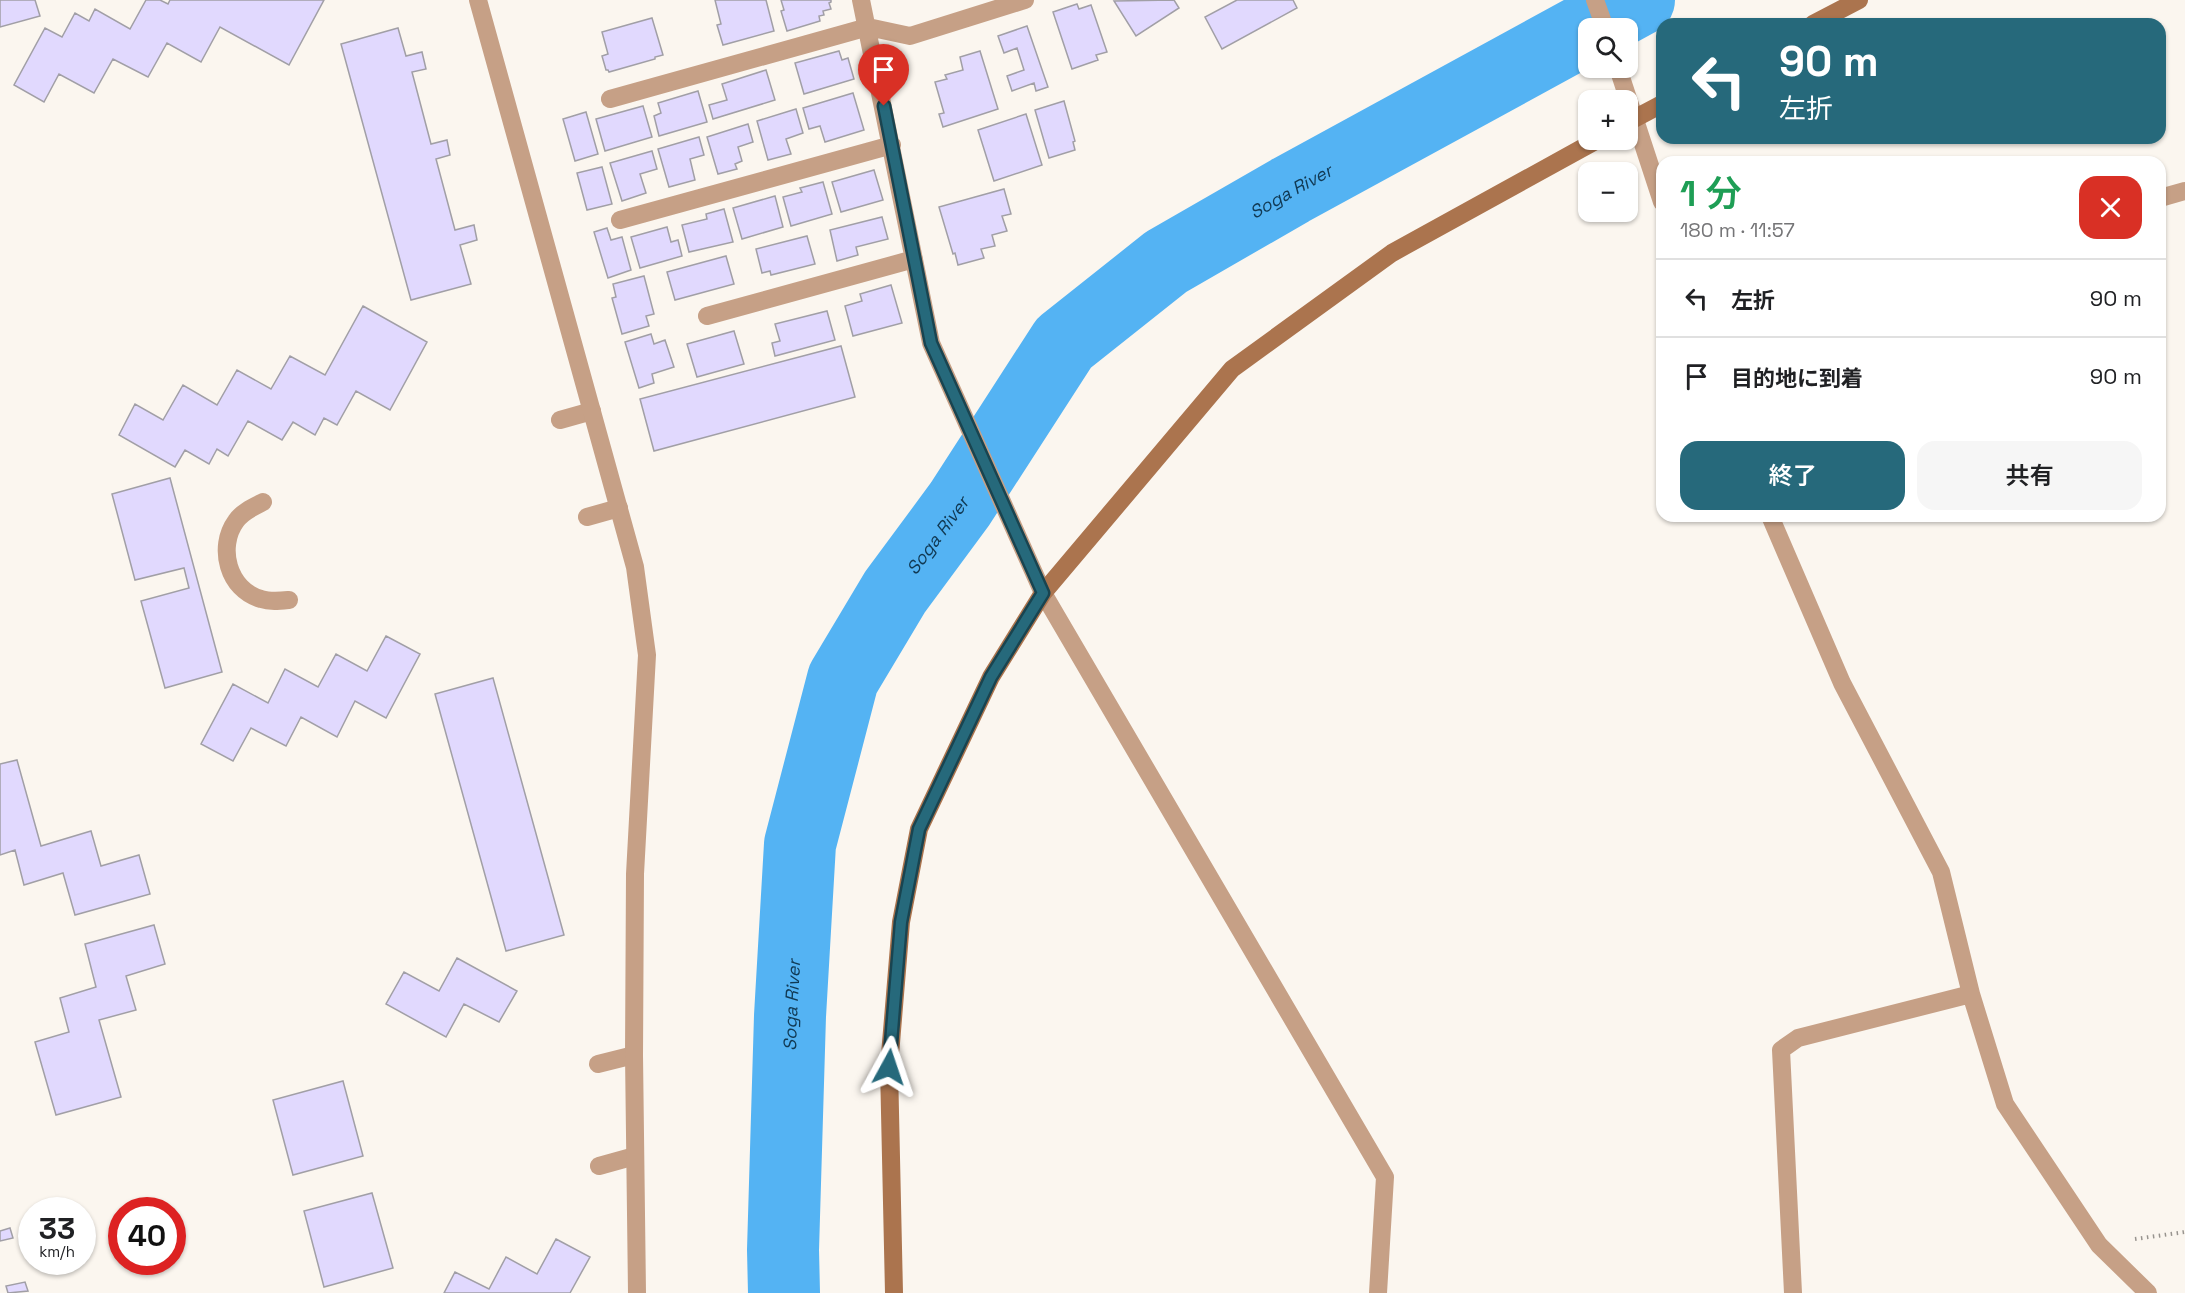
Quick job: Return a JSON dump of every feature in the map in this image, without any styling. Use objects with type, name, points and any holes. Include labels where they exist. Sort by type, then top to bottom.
[{"type":"street","points":[[478,0],[635,567],[647,655],[635,874],[634,1055],[637,1293]]},
{"type":"street","points":[[861,0],[931,343],[1043,593],[1385,1177],[1378,1293]]},
{"type":"street","points":[[610,99],[868,27],[910,36],[1025,0]]},
{"type":"street","points":[[1595,0],[1601,18]]},
{"type":"street","points":[[1824,18],[1858,0]]},
{"type":"street","points":[[1638,117],[1656,107]]},
{"type":"street","points":[[1638,139],[1656,186]]},
{"type":"street","points":[[620,220],[892,145]]},
{"type":"street","points":[[894,1293],[889,1067],[901,922],[919,829],[991,677],[1043,593],[1232,369],[1392,253],[1579,150]]},
{"type":"street","points":[[2166,196],[2185,191]]},
{"type":"street","points":[[707,316],[914,259]]},
{"type":"street","points":[[560,420],[592,411]]},
{"type":"street","points":[[263,502],[248,509],[236,520],[229,534],[226,549],[228,565],[234,579],[258,598],[273,602],[289,600]]},
{"type":"street","points":[[587,517],[619,508]]},
{"type":"street","points":[[1773,522],[1842,683],[1941,872],[1971,994],[2005,1104],[2099,1245],[2148,1293]]},
{"type":"street","points":[[1793,1293],[1781,1050],[1798,1038],[1971,994]]},
{"type":"street","points":[[598,1064],[634,1055]]},
{"type":"street","points":[[599,1166],[635,1156]]},
{"type":"path","points":[[2099,1245],[2185,1232]]},
{"type":"building","points":[[0,0],[35,0],[40,16],[0,27]]},
{"type":"building","points":[[146,0],[160,0],[168,4],[170,0],[324,0],[289,65],[220,27],[201,62],[167,43],[148,77],[113,59],[94,93],[59,74],[44,102],[14,85],[45,28],[62,37],[75,13],[89,21],[95,9],[130,29]]},
{"type":"building","points":[[715,0],[766,0],[774,31],[723,45],[717,25],[721,24]]},
{"type":"building","points":[[781,0],[831,0],[829,3],[831,9],[823,11],[824,15],[819,16],[820,21],[787,31],[781,11],[784,10]]},
{"type":"building","points":[[1174,0],[1179,8],[1136,36],[1114,1]]},
{"type":"building","points":[[1237,0],[1293,0],[1297,8],[1222,49],[1205,17]]},
{"type":"building","points":[[1077,4],[1079,9],[1091,5],[1107,52],[1096,55],[1098,60],[1072,69],[1053,12]]},
{"type":"building","points":[[652,18],[663,55],[609,72],[606,70],[602,56],[608,54],[602,32]]},
{"type":"building","points":[[1027,26],[1048,87],[1036,91],[1034,83],[1012,91],[1007,76],[1024,70],[1017,48],[1004,53],[998,36]]},
{"type":"building","points":[[398,28],[406,56],[422,52],[426,69],[412,72],[431,144],[447,140],[450,155],[436,159],[455,230],[474,225],[477,240],[460,245],[471,284],[411,300],[341,44]]},
{"type":"building","points":[[839,51],[842,60],[848,58],[854,79],[804,94],[795,63]]},
{"type":"building","points":[[980,51],[998,109],[943,127],[939,114],[944,113],[935,82],[947,79],[945,75],[963,70],[960,57]]},
{"type":"building","points":[[766,70],[775,100],[713,119],[709,105],[727,100],[722,84]]},
{"type":"building","points":[[698,91],[707,122],[659,136],[654,116],[661,113],[658,103]]},
{"type":"building","points":[[853,93],[864,130],[825,142],[820,126],[809,129],[803,108]]},
{"type":"building","points":[[1064,101],[1075,141],[1073,142],[1075,150],[1049,158],[1035,110]]},
{"type":"building","points":[[643,106],[652,137],[605,151],[596,119]]},
{"type":"building","points":[[796,109],[803,133],[786,139],[791,154],[768,160],[757,121]]},
{"type":"building","points":[[586,112],[598,154],[575,161],[563,119]]},
{"type":"building","points":[[1026,114],[1042,165],[994,181],[978,130]]},
{"type":"building","points":[[748,124],[753,142],[738,147],[742,161],[735,164],[737,169],[718,174],[707,137]]},
{"type":"building","points":[[699,137],[704,155],[690,159],[695,180],[669,187],[658,149]]},
{"type":"building","points":[[652,151],[657,169],[640,174],[646,193],[622,201],[610,163]]},
{"type":"building","points":[[602,167],[612,204],[587,210],[577,173]]},
{"type":"building","points":[[874,170],[883,200],[841,212],[832,182]]},
{"type":"building","points":[[823,182],[832,214],[791,226],[783,197],[802,192],[800,188]]},
{"type":"building","points":[[1004,189],[1011,214],[1002,216],[1007,231],[992,235],[995,246],[981,249],[984,258],[958,265],[939,207]]},
{"type":"building","points":[[775,196],[783,227],[742,239],[733,208]]},
{"type":"building","points":[[724,209],[733,242],[689,252],[682,225],[707,219],[706,214]]},
{"type":"building","points":[[882,217],[888,239],[856,247],[858,255],[837,261],[830,230]]},
{"type":"building","points":[[667,227],[671,242],[678,240],[682,256],[640,268],[631,237]]},
{"type":"building","points":[[607,228],[611,240],[622,237],[631,270],[608,278],[594,232]]},
{"type":"building","points":[[807,236],[815,264],[771,275],[770,271],[762,273],[756,249]]},
{"type":"building","points":[[726,256],[734,284],[675,300],[667,272]]},
{"type":"building","points":[[644,276],[654,314],[646,316],[649,326],[622,334],[612,298],[616,297],[613,284]]},
{"type":"building","points":[[891,285],[902,323],[853,336],[845,306],[862,301],[860,294]]},
{"type":"building","points":[[363,306],[427,342],[390,410],[356,391],[337,425],[324,418],[315,435],[293,422],[282,440],[248,421],[228,456],[217,449],[209,464],[185,450],[175,467],[119,435],[135,404],[163,420],[183,385],[217,405],[237,370],[271,389],[290,356],[325,375]]},
{"type":"building","points":[[827,311],[835,340],[775,356],[772,343],[780,341],[775,324]]},
{"type":"building","points":[[734,331],[744,364],[697,377],[687,344]]},
{"type":"building","points":[[651,334],[654,344],[665,340],[674,367],[652,374],[654,383],[639,388],[625,342]]},
{"type":"building","points":[[841,346],[855,397],[654,451],[640,399]]},
{"type":"building","points":[[170,478],[222,672],[165,688],[141,601],[189,588],[184,568],[135,580],[112,494]]},
{"type":"building","points":[[386,636],[420,654],[386,718],[355,701],[337,737],[301,717],[286,746],[251,728],[233,761],[201,744],[233,684],[268,703],[285,669],[318,687],[336,654],[367,671]]},
{"type":"building","points":[[493,678],[564,935],[506,951],[435,694]]},
{"type":"building","points":[[17,760],[41,846],[91,831],[101,866],[139,855],[150,894],[75,915],[63,873],[24,885],[15,850],[0,855],[0,764]]},
{"type":"building","points":[[154,925],[165,964],[126,976],[136,1010],[99,1020],[121,1097],[56,1115],[35,1042],[69,1032],[60,998],[96,987],[85,944]]},
{"type":"building","points":[[457,958],[517,991],[499,1022],[464,1004],[446,1037],[386,1004],[404,972],[439,991]]},
{"type":"building","points":[[343,1081],[363,1156],[293,1175],[273,1100]]},
{"type":"building","points":[[372,1193],[393,1268],[324,1287],[304,1211]]},
{"type":"building","points":[[10,1228],[13,1238],[0,1241],[0,1231]]},
{"type":"building","points":[[556,1239],[590,1257],[570,1293],[444,1293],[455,1272],[489,1289],[506,1257],[537,1274]]},
{"type":"building","points":[[25,1282],[28,1291],[8,1293],[6,1286]]},
{"type":"waterway","name":"Soga River","points":[[784,1293],[783,1250],[790,1016],[800,844],[843,679],[895,592],[960,504],[1064,343],[1166,262],[1291,190],[1639,0]]},
{"type":"route","points":[[884,106],[931,343],[1043,593],[991,677],[919,829],[901,922],[889,1067]]}]
